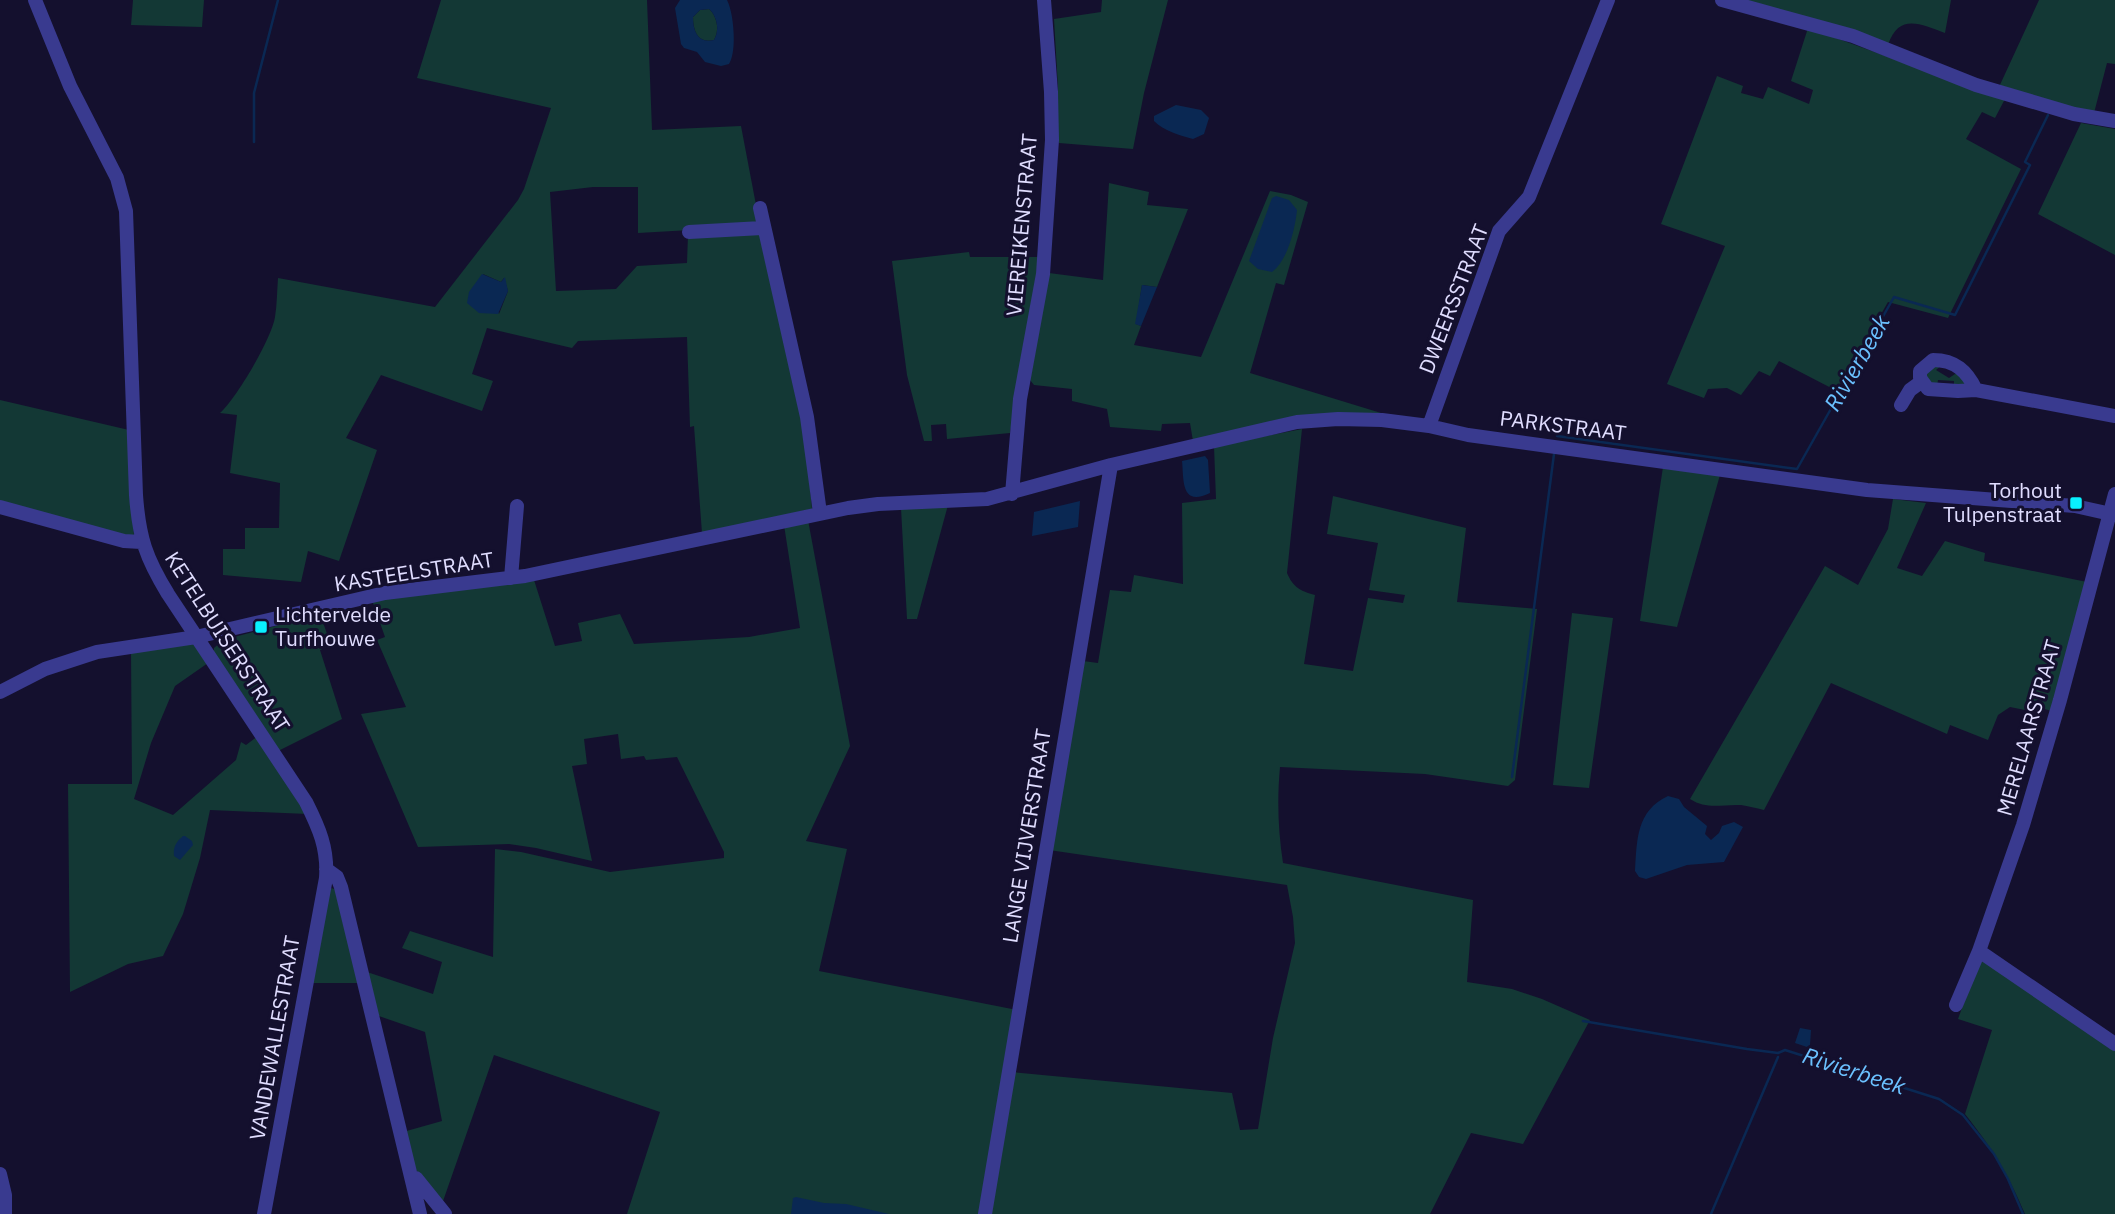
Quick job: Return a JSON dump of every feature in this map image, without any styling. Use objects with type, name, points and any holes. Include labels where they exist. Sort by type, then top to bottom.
[{"type":"street","name":"KETELBUISERSTRAAT","points":[[35,0],[70,86],[117,178],[126,211],[136,495],[141,542],[153,571],[306,802],[322,834],[327,857],[326,869],[337,877],[341,887],[420,1214]]},
{"type":"street","name":"VIEREIKENSTRAAT","points":[[1012,494],[1020,399],[1043,274],[1052,140],[1044,0]]},
{"type":"street","name":"DWEERSSTRAAT","points":[[1429,426],[1499,231],[1529,197],[1608,0]]},
{"type":"street","points":[[1722,0],[1853,36],[1976,85],[2074,114],[2115,121]]},
{"type":"street","points":[[760,208],[762,228],[804,405],[820,513]]},
{"type":"street","points":[[689,232],[762,228]]},
{"type":"street","points":[[1976,390],[1969,374],[1952,362],[1933,360],[1920,370],[1921,382],[1928,389],[1976,390],[2115,416]]},
{"type":"street","points":[[1901,405],[1910,390],[1921,382]]},
{"type":"street","name":"PARKSTRAAT","points":[[1012,494],[1111,465],[1297,422],[1338,419],[1382,420],[1429,426],[1468,435],[1867,491],[2075,506],[2113,514]]},
{"type":"street","name":"LANGE VIJVERSTRAAT","points":[[985,1214],[1111,465]]},
{"type":"street","name":"KASTEELSTRAAT","points":[[0,692],[45,668],[97,652],[196,637],[385,593],[511,578],[820,513],[878,504],[987,499],[1012,494]]},
{"type":"street","name":"MERELAARSTRAAT","points":[[1956,1005],[1979,951],[2023,825],[2113,514],[2115,494]]},
{"type":"street","name":"KASTEELSTRAAT","points":[[511,578],[517,506]]},
{"type":"street","points":[[0,507],[124,541],[141,542]]},
{"type":"street","name":"VANDEWALLESTRAAT","points":[[264,1214],[326,869]]},
{"type":"street","points":[[1979,951],[2115,1044]]},
{"type":"street","points":[[0,1174],[5,1195],[5,1214]]},
{"type":"street","points":[[411,1178],[416,1178],[445,1214]]},
{"type":"green space","points":[[133,0],[204,0],[202,27],[131,25]]},
{"type":"green space","points":[[441,0],[647,0],[652,130],[741,126],[760,226],[638,233],[638,187],[593,187],[550,192],[556,291],[616,289],[637,266],[687,263],[688,235],[749,231],[762,235],[803,411],[812,509],[702,533],[694,426],[690,427],[687,337],[578,341],[572,348],[487,328],[472,374],[493,381],[482,411],[381,375],[346,438],[377,450],[339,561],[308,551],[301,582],[223,575],[223,549],[245,549],[245,528],[279,528],[280,483],[230,473],[237,415],[220,413],[244,382],[267,339],[275,317],[278,278],[435,307],[524,189],[551,108],[417,78]],"holes":[[[483,274],[501,282],[504,278],[508,291],[499,314]]]},
{"type":"green space","points":[[1102,0],[1168,0],[1133,149],[1059,143],[1056,139],[1058,87],[1054,19],[1101,12]]},
{"type":"green space","points":[[1744,0],[1951,0],[1945,33],[1919,24],[1904,25],[1898,28],[1888,45]]},
{"type":"green space","points":[[2039,0],[2115,0],[2115,64],[2107,63],[2094,113],[1999,87]]},
{"type":"green space","points":[[709,9],[714,15],[717,28],[714,40],[709,41],[698,35],[693,17],[700,10]]},
{"type":"green space","points":[[1808,28],[2005,99],[1995,118],[1982,112],[1966,139],[2021,169],[1948,318],[1888,302],[1837,391],[1779,361],[1770,376],[1759,371],[1741,395],[1727,388],[1708,389],[1704,398],[1667,384],[1725,246],[1661,224],[1717,76],[1743,86],[1741,93],[1763,99],[1768,87],[1809,104],[1813,90],[1791,81]]},
{"type":"green space","points":[[2081,123],[2115,129],[2115,255],[2038,214]]},
{"type":"green space","points":[[1109,183],[1149,192],[1147,205],[1188,209],[1157,287],[1142,285],[1136,324],[1141,326],[1134,345],[1201,357],[1270,191],[1308,202],[1284,285],[1276,283],[1250,373],[1381,413],[1193,441],[1190,423],[1162,424],[1161,431],[1110,427],[1107,409],[1072,401],[1072,389],[1034,385],[1030,380],[1049,273],[1103,280]]},
{"type":"green space","points":[[969,252],[970,257],[1038,257],[1034,300],[1010,433],[947,439],[946,424],[931,425],[932,441],[924,441],[907,375],[892,261]]},
{"type":"green space","points":[[1943,364],[1936,370],[1949,378],[1958,372],[1965,383],[1964,386],[1954,388],[1954,381],[1938,380],[1937,387],[1931,386],[1923,375],[1925,369]]},
{"type":"green space","points":[[0,400],[129,430],[134,536],[127,537],[0,504]]},
{"type":"green space","points":[[1302,429],[1287,573],[1298,588],[1315,595],[1304,664],[1353,671],[1368,598],[1403,603],[1405,595],[1369,590],[1378,543],[1327,534],[1333,496],[1466,528],[1457,602],[1537,609],[1515,780],[1508,786],[1425,774],[1280,767],[1278,815],[1283,863],[1473,900],[1467,982],[1512,989],[1590,1020],[1523,1144],[1471,1133],[1430,1214],[989,1214],[1012,1072],[1232,1093],[1240,1130],[1258,1129],[1273,1038],[1295,943],[1287,885],[1049,850],[1083,661],[1098,663],[1110,590],[1131,592],[1134,575],[1183,584],[1182,503],[1216,499],[1214,446]]},
{"type":"green space","points":[[1663,467],[1720,475],[1677,627],[1640,621]]},
{"type":"green space","points":[[1893,499],[1926,503],[1897,568],[1922,576],[1945,541],[1985,553],[1984,561],[2087,582],[2052,711],[2033,706],[2030,711],[2010,707],[1998,715],[1988,740],[1950,725],[1947,734],[1831,683],[1764,810],[1741,805],[1709,805],[1690,799],[1825,566],[1858,585],[1888,529]]},
{"type":"green space","points":[[948,505],[917,619],[907,619],[901,508]]},
{"type":"green space","points":[[808,520],[850,746],[806,841],[847,849],[819,971],[1017,1010],[982,1214],[627,1214],[660,1112],[494,1055],[442,1204],[413,1166],[403,1132],[442,1121],[425,1032],[376,1015],[364,971],[433,994],[442,962],[402,948],[410,931],[493,957],[495,849],[521,852],[610,872],[724,858],[724,852],[677,757],[646,760],[644,756],[621,759],[618,734],[584,739],[587,764],[572,766],[592,861],[509,844],[418,847],[361,714],[406,707],[377,640],[385,637],[372,600],[534,580],[555,646],[582,641],[578,623],[620,614],[634,644],[749,637],[800,628],[784,525]]},
{"type":"green space","points":[[1572,613],[1613,618],[1589,788],[1553,785]]},
{"type":"green space","points":[[320,614],[331,645],[320,650],[342,719],[278,751],[214,654],[214,648],[223,640]]},
{"type":"green space","points":[[194,641],[208,663],[175,686],[151,743],[134,799],[173,815],[236,760],[241,742],[246,745],[258,736],[308,814],[210,810],[200,858],[183,914],[163,956],[128,964],[70,992],[68,784],[132,784],[131,651]]},
{"type":"green space","points":[[330,888],[336,889],[358,983],[312,983]]},
{"type":"green space","points":[[1980,958],[2115,1048],[2115,1214],[2025,1214],[1999,1162],[1965,1114],[1992,1030],[1958,1019]]},
{"type":"water","points":[[680,0],[727,0],[734,32],[729,64],[721,66],[705,62],[697,52],[684,48],[675,8]],"holes":[[[709,9],[717,23],[716,36],[709,41],[700,38],[695,31],[693,17],[700,10]]]},
{"type":"water","points":[[1176,105],[1201,110],[1209,118],[1204,134],[1193,139],[1167,130],[1154,121],[1154,116]]},
{"type":"water","points":[[1276,196],[1289,200],[1297,210],[1286,252],[1272,272],[1258,269],[1249,261],[1272,198]]},
{"type":"water","points":[[482,274],[501,282],[505,277],[508,291],[498,314],[479,313],[467,303],[469,292]]},
{"type":"water","points":[[1142,285],[1157,287],[1141,326],[1135,324]]},
{"type":"water","points":[[1205,456],[1208,460],[1210,493],[1193,497],[1188,494],[1184,483],[1182,461]]},
{"type":"water","points":[[1080,501],[1078,527],[1032,536],[1034,512]]},
{"type":"water","points":[[1668,796],[1679,799],[1684,807],[1707,826],[1705,834],[1711,840],[1722,826],[1734,822],[1743,827],[1724,862],[1687,865],[1646,879],[1639,877],[1635,871],[1640,828],[1644,818],[1657,802]]},
{"type":"water","points":[[183,836],[192,841],[193,845],[180,860],[174,856],[174,850]]},
{"type":"water","points":[[1800,1028],[1811,1030],[1810,1045],[1807,1047],[1795,1043]]},
{"type":"water","points":[[793,1198],[846,1204],[889,1214],[791,1214]]},
{"type":"waterway","points":[[254,142],[254,93],[278,0]]},
{"type":"waterway","name":"Rivierbeek","points":[[1557,436],[1797,469],[1894,297],[1955,315],[2030,165],[2025,162],[2048,115]]},
{"type":"waterway","name":"Rivierbeek","points":[[1512,777],[1554,454]]},
{"type":"waterway","name":"Rivierbeek","points":[[1583,1021],[1747,1049],[1778,1053],[1785,1050],[1939,1099],[1963,1115],[1994,1154],[2023,1214]]},
{"type":"waterway","points":[[1711,1214],[1778,1057]]},
{"type":"place","name":"Torhout Tulpenstraat","points":[[2076,503]]},
{"type":"place","name":"Lichtervelde Turfhouwe","points":[[261,627]]}]
